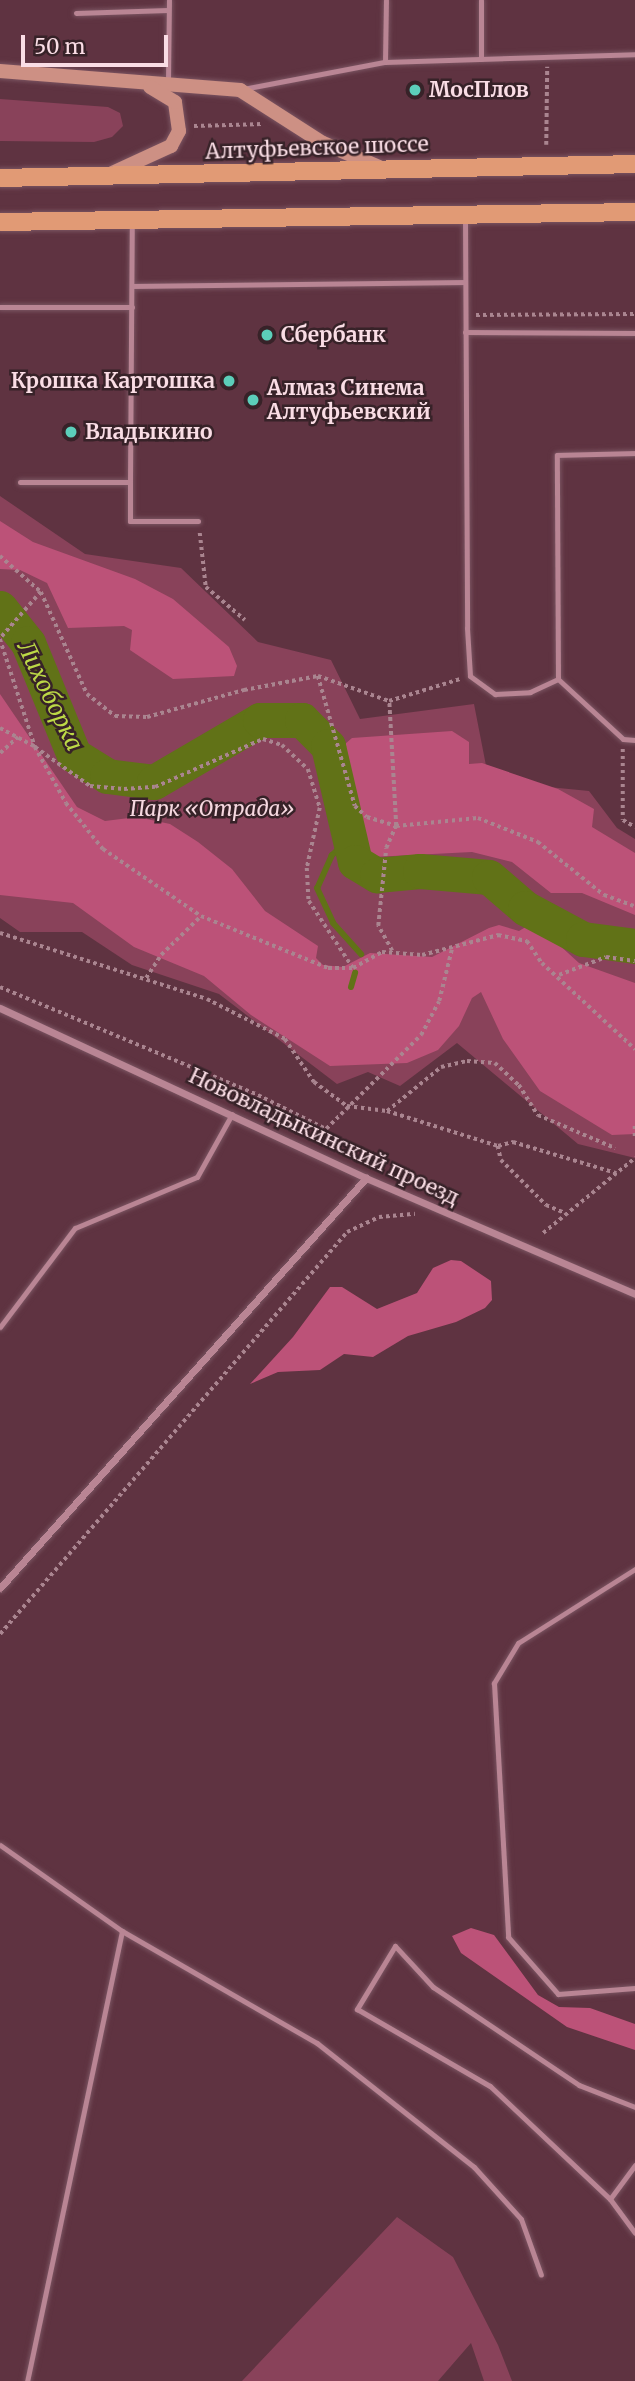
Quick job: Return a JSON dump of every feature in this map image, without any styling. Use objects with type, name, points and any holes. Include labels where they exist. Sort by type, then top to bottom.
[{"type":"main road","points":[[0,71],[240,90],[323,144],[384,169]]},
{"type":"main road","points":[[101,177],[154,156],[171,146],[179,131],[174,102],[139,82]]},
{"type":"main road","name":"Алтуфьевское шоссе","points":[[0,178],[635,164]]},
{"type":"main road","points":[[0,222],[635,212]]},
{"type":"street","name":"Нововладыкинский проезд","points":[[0,1008],[366,1178],[635,1293]]},
{"type":"street","points":[[0,1588],[366,1178]]},
{"type":"lane","points":[[168,84],[169,0]]},
{"type":"lane","points":[[386,0],[386,62]]},
{"type":"lane","points":[[481,0],[481,59]]},
{"type":"lane","points":[[76,13],[168,10]]},
{"type":"lane","points":[[240,90],[386,62],[635,54]]},
{"type":"lane","points":[[465,215],[470,676],[495,694],[530,692],[558,679]]},
{"type":"lane","points":[[132,220],[130,521],[198,521]]},
{"type":"lane","points":[[133,286],[464,282]]},
{"type":"lane","points":[[0,307],[132,307]]},
{"type":"lane","points":[[465,332],[635,333]]},
{"type":"lane","points":[[635,453],[556,454],[558,679],[623,739],[635,740]]},
{"type":"lane","points":[[20,481],[130,482]]},
{"type":"lane","points":[[0,1327],[75,1228],[197,1177],[232,1114]]},
{"type":"lane","points":[[635,1569],[518,1643],[494,1683],[508,1937],[558,1994],[635,1988]]},
{"type":"lane","points":[[0,1845],[122,1931],[317,2043],[474,2167],[522,2219],[541,2276]]},
{"type":"lane","points":[[27,2381],[122,1931]]},
{"type":"lane","points":[[635,2107],[579,2085],[467,2010],[433,1987],[395,1946],[357,2009],[490,2086],[610,2199],[635,2234]]},
{"type":"lane","points":[[610,2199],[635,2165]]},
{"type":"path","points":[[546,145],[547,57]]},
{"type":"path","points":[[194,126],[268,124]]},
{"type":"path","points":[[465,315],[635,314]]},
{"type":"path","points":[[198,521],[206,587],[245,620]]},
{"type":"path","points":[[0,556],[41,592],[87,694],[115,716],[146,717],[244,690],[318,676],[389,701],[470,676]]},
{"type":"path","points":[[41,592],[0,639],[35,747],[66,803],[103,849],[201,916],[289,956],[328,968],[353,968],[392,951],[422,955],[498,934],[527,941],[542,963],[559,975],[635,1049]]},
{"type":"path","points":[[318,676],[355,806],[367,817],[396,826],[478,818],[538,842],[604,895],[635,906]]},
{"type":"path","points":[[389,701],[396,826],[385,860],[378,926],[392,951]]},
{"type":"path","points":[[0,728],[35,747],[90,786],[124,789],[155,787],[263,739],[282,745],[309,769],[320,808],[307,868],[309,901],[353,968]]},
{"type":"path","points":[[0,753],[18,737]]},
{"type":"path","points":[[623,739],[623,820],[635,827]]},
{"type":"path","points":[[146,978],[161,955],[201,916]]},
{"type":"path","points":[[0,933],[206,999],[285,1039],[314,1082],[347,1106],[387,1111],[498,1146],[513,1142],[616,1173]]},
{"type":"path","points":[[0,987],[258,1095],[326,1129],[421,1035],[439,1001],[452,947]]},
{"type":"path","points":[[559,975],[606,957],[635,961]]},
{"type":"path","points":[[387,1111],[441,1067],[467,1061],[495,1063],[519,1085],[538,1115],[615,1147]]},
{"type":"path","points":[[635,1126],[635,1138]]},
{"type":"path","points":[[498,1146],[501,1160],[546,1205],[565,1213]]},
{"type":"path","points":[[543,1233],[635,1158]]},
{"type":"path","points":[[0,1634],[347,1233],[379,1217]]},
{"type":"green space","points":[[0,99],[108,107],[120,113],[123,126],[112,137],[94,142],[0,141]]},
{"type":"green space","name":"Парк «Отрада»","points":[[0,496],[85,554],[181,568],[258,642],[331,660],[360,719],[474,704],[489,781],[589,791],[617,828],[635,839],[635,1158],[578,1144],[457,1043],[400,1086],[368,1072],[337,1084],[219,994],[132,965],[82,932],[20,932],[0,918]]},
{"type":"green space","points":[[397,2217],[453,2257],[498,2345],[512,2381],[484,2381],[471,2343],[438,2381],[242,2381]]},
{"type":"shaded area","points":[[0,521],[33,542],[135,579],[173,599],[229,647],[237,666],[234,676],[173,679],[130,650],[132,630],[124,626],[68,628],[47,583],[20,570],[0,569]]},
{"type":"shaded area","points":[[0,694],[77,807],[105,821],[137,817],[170,824],[232,869],[265,911],[318,946],[316,958],[323,965],[343,967],[370,953],[432,957],[489,928],[499,925],[519,931],[534,922],[579,963],[635,983],[635,1134],[612,1135],[540,1091],[503,1039],[481,992],[472,998],[459,1026],[438,1050],[407,1063],[330,1066],[251,1015],[204,976],[134,947],[73,903],[0,895]]},
{"type":"shaded area","points":[[452,731],[469,742],[469,764],[482,763],[558,789],[594,809],[592,827],[635,853],[635,915],[582,893],[551,893],[512,862],[472,852],[373,857],[349,824],[340,765],[345,744],[352,738]]},
{"type":"shaded area","points":[[451,1260],[461,1261],[491,1281],[492,1300],[485,1308],[456,1322],[408,1336],[373,1357],[344,1354],[320,1370],[278,1372],[250,1384],[293,1337],[330,1287],[342,1287],[377,1309],[417,1293],[433,1268]]},
{"type":"shaded area","points":[[471,1928],[494,1935],[538,1995],[559,2007],[590,2008],[635,2024],[635,2050],[567,2027],[461,1953],[452,1936]]},
{"type":"waterway","name":"Лихоборка","points":[[0,608],[28,643],[74,755],[107,776],[154,782],[260,720],[302,720],[328,746],[355,862],[377,875],[420,871],[489,877],[525,908],[583,939],[635,946]]},
{"type":"waterway","points":[[347,841],[332,855],[317,888],[333,923],[361,954]]},
{"type":"waterway","points":[[351,987],[355,973]]},
{"type":"place","name":"МосПлов","points":[[415,90]]},
{"type":"place","name":"Сбербанк","points":[[267,335]]},
{"type":"place","name":"Крошка Картошка","points":[[229,381]]},
{"type":"place","name":"Алмаз Синема Алтуфьевский","points":[[253,400]]},
{"type":"place","name":"Владыкино","points":[[71,432]]}]
